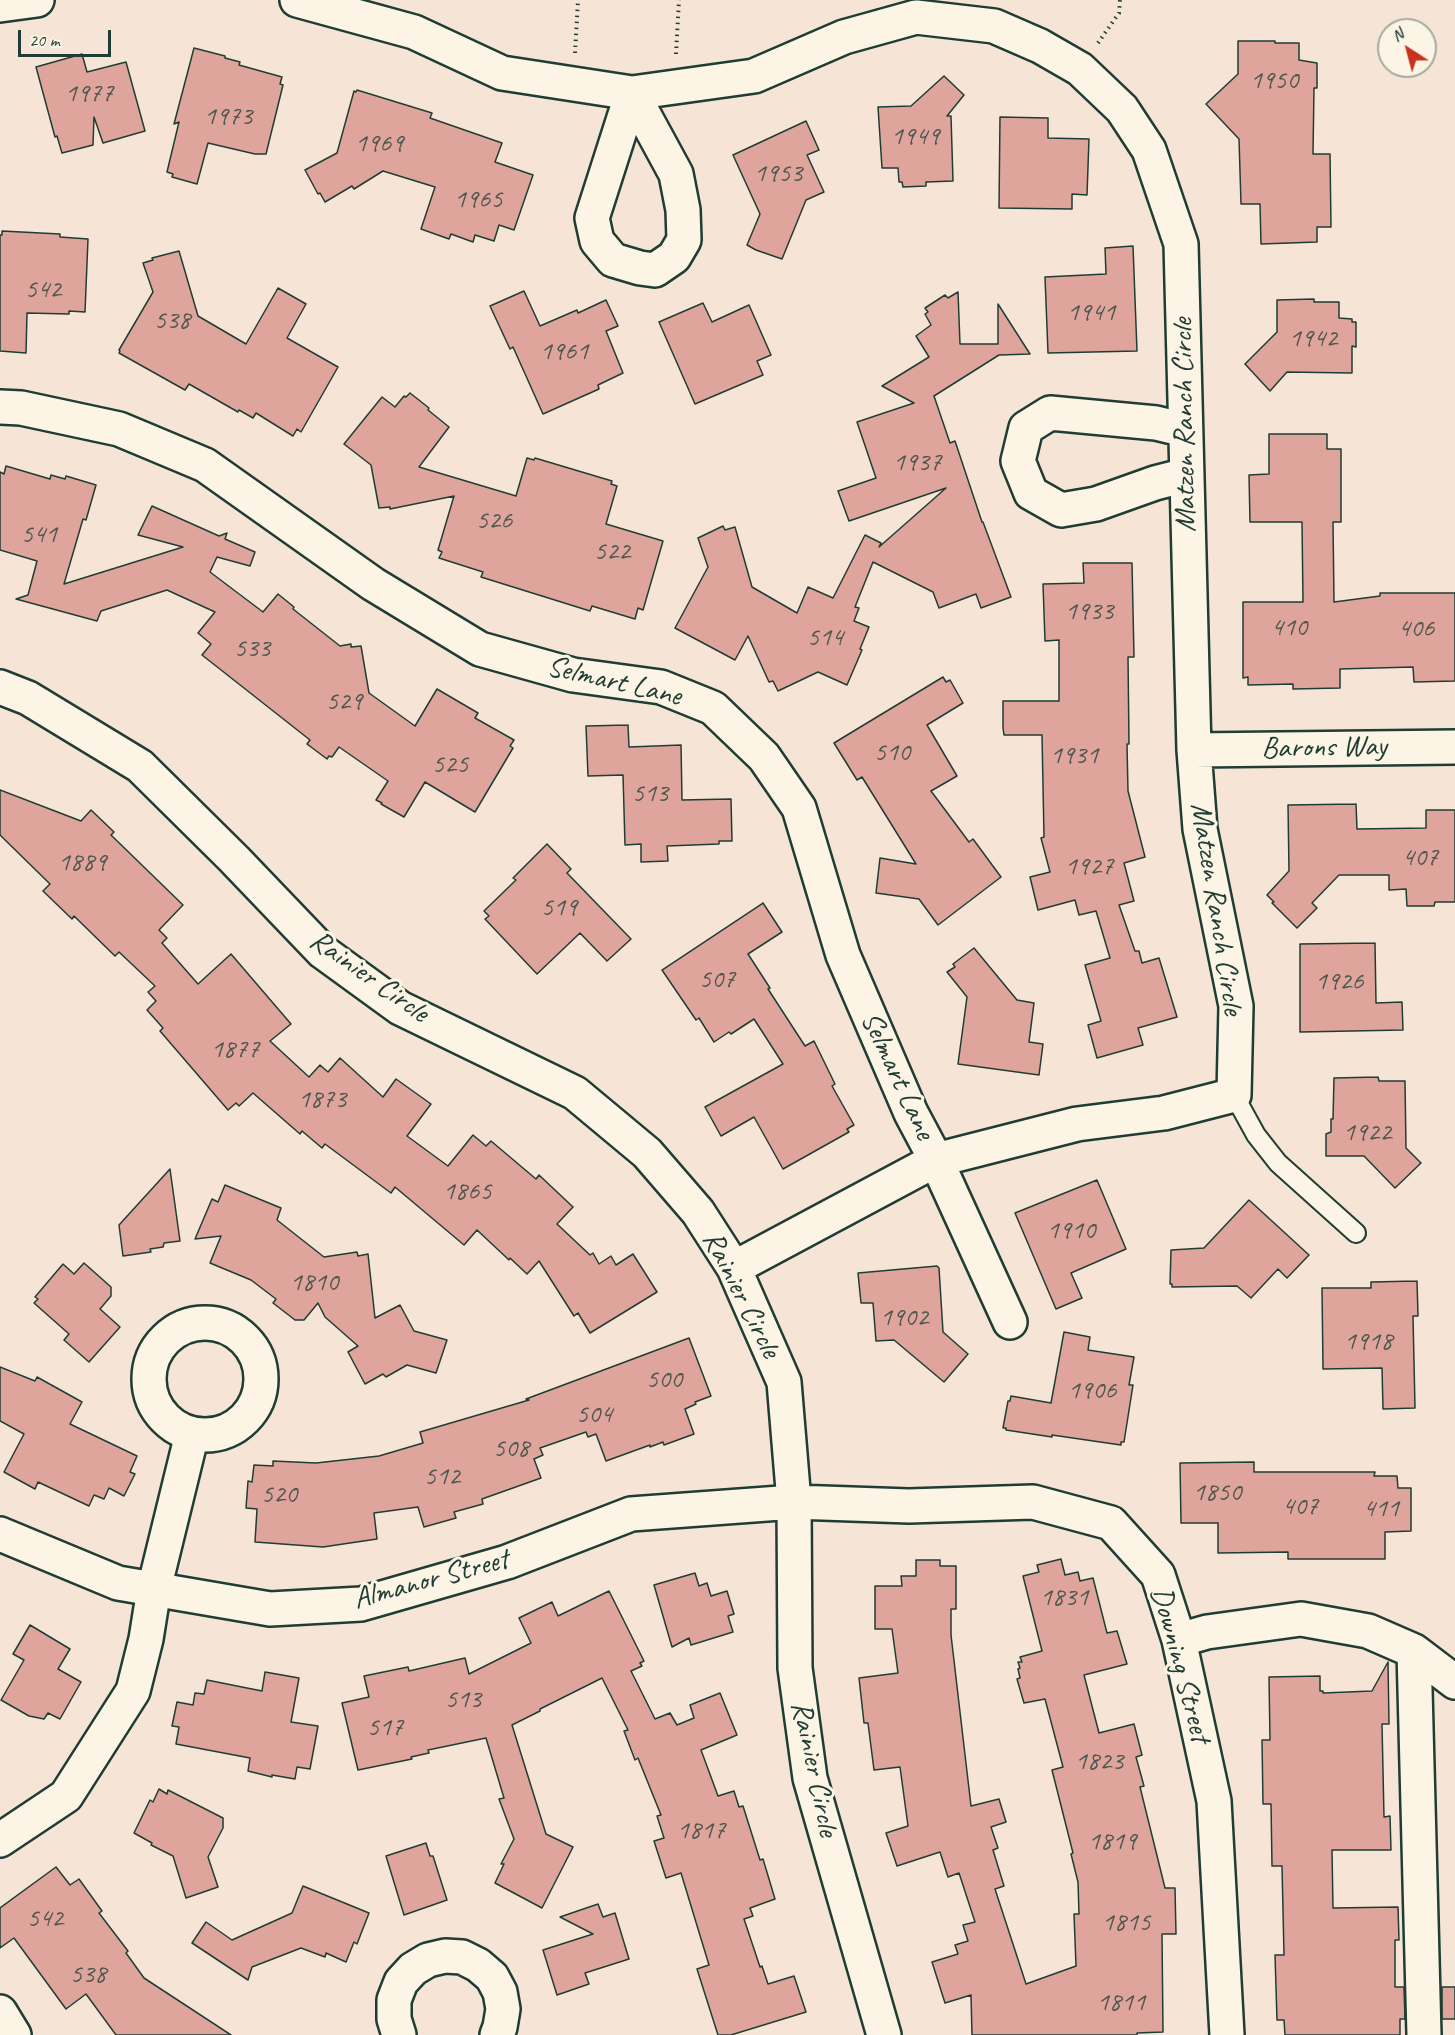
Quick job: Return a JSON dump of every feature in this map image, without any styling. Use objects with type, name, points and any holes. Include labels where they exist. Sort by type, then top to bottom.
[{"type":"street","points":[[0,5],[37,0]]},
{"type":"street","name":"Matzen Ranch Circle","points":[[297,0],[414,32],[502,73],[632,93],[754,76],[844,37],[916,17],[994,26],[1040,45],[1080,69],[1122,109],[1149,150],[1181,244],[1194,750],[1200,829],[1236,1005],[1234,1095]]},
{"type":"street","points":[[632,93],[676,174],[683,210],[684,240],[674,257],[655,270],[613,260],[597,242],[592,218],[632,93]]},
{"type":"street","name":"Selmart Lane","points":[[0,407],[21,408],[119,429],[205,465],[373,584],[480,649],[573,675],[662,687],[713,708],[764,757],[799,808],[843,955],[911,1113],[936,1160],[1010,1322]]},
{"type":"street","points":[[1185,430],[1156,423],[1050,413],[1026,428],[1018,461],[1031,493],[1060,510],[1096,504],[1155,483],[1186,475]]},
{"type":"street","name":"Rainier Circle","points":[[0,687],[28,698],[140,766],[323,952],[400,1008],[575,1093],[647,1153],[698,1212],[734,1268],[784,1382],[794,1502],[795,1668],[810,1778],[885,2035]]},
{"type":"street","name":"Barons Way","points":[[1194,750],[1455,747]]},
{"type":"street","points":[[734,1268],[936,1160],[1077,1124],[1164,1113],[1234,1095]]},
{"type":"street","points":[[0,1840],[66,1796],[133,1690],[146,1639],[154,1589],[192,1434]]},
{"type":"street","name":"Almanor Street","points":[[0,1534],[118,1583],[270,1609],[361,1604],[507,1562],[631,1514],[794,1502]]},
{"type":"street","name":"Downing Street","points":[[794,1502],[909,1506],[1033,1502],[1112,1523],[1158,1575],[1179,1640],[1214,1801],[1227,2035]]},
{"type":"street","points":[[1179,1640],[1207,1632],[1301,1619],[1368,1631],[1414,1651],[1455,1682]]},
{"type":"street","points":[[1414,1651],[1424,2035]]},
{"type":"street","points":[[399,2035],[394,2019],[394,2000],[401,1982],[413,1969],[428,1960],[445,1956],[462,1957],[478,1965],[492,1977],[500,1992],[503,2009],[496,2035]]},
{"type":"street","points":[[0,2013],[14,2035]]},
{"type":"lane","points":[[1234,1095],[1256,1135],[1278,1163],[1356,1233]]},
{"type":"path","points":[[575,57],[578,0]]},
{"type":"path","points":[[676,54],[678,0]]},
{"type":"path","points":[[1096,46],[1119,13],[1120,0]]},
{"type":"building","points":[[1238,41],[1299,43],[1299,60],[1317,63],[1317,88],[1314,88],[1313,154],[1330,154],[1331,227],[1317,227],[1317,242],[1261,244],[1260,204],[1241,204],[1239,139],[1206,104],[1238,74]]},
{"type":"building","points":[[194,48],[225,56],[225,58],[240,62],[239,65],[282,77],[280,84],[283,85],[266,154],[255,154],[208,143],[197,184],[172,177],[173,174],[167,172],[179,122],[174,124]]},
{"type":"building","points":[[82,54],[87,72],[126,62],[145,131],[103,143],[94,117],[93,145],[62,153],[57,136],[55,137],[36,67]]},
{"type":"building","points":[[944,76],[964,95],[947,116],[951,116],[953,181],[926,182],[926,186],[903,187],[902,182],[899,182],[898,168],[882,168],[878,107],[911,106]]},
{"type":"building","points":[[354,91],[432,113],[430,118],[502,143],[495,162],[533,175],[514,230],[499,225],[494,241],[475,235],[473,242],[451,234],[449,239],[421,229],[435,187],[383,171],[354,189],[352,186],[325,202],[305,170],[337,153]]},
{"type":"building","points":[[1000,117],[1048,118],[1048,138],[1089,139],[1087,195],[1072,194],[1072,209],[999,208]]},
{"type":"building","points":[[806,121],[819,150],[807,155],[824,192],[806,200],[782,259],[747,245],[760,214],[733,155]]},
{"type":"building","points":[[2,231],[60,234],[60,237],[88,239],[85,312],[27,313],[26,353],[0,351],[0,235]]},
{"type":"building","points":[[1133,246],[1137,351],[1048,353],[1045,277],[1106,274],[1105,248]]},
{"type":"building","points":[[179,251],[198,316],[246,344],[278,288],[306,304],[287,338],[338,367],[301,432],[297,429],[293,436],[256,413],[253,418],[239,410],[238,412],[189,384],[185,390],[119,353],[153,292],[143,263],[153,260],[152,258]]},
{"type":"building","points":[[524,291],[540,326],[577,310],[578,313],[606,300],[618,326],[606,331],[623,373],[598,385],[599,389],[543,414],[513,347],[510,349],[490,306]]},
{"type":"building","points":[[958,292],[960,344],[998,344],[998,304],[1030,354],[999,355],[934,396],[950,443],[955,441],[982,522],[1011,597],[981,608],[976,594],[939,608],[933,592],[873,562],[855,607],[859,608],[854,621],[869,627],[847,685],[818,672],[778,691],[773,681],[769,682],[748,636],[735,660],[675,628],[708,567],[698,538],[723,526],[725,530],[735,527],[752,587],[797,613],[808,587],[833,598],[865,535],[881,543],[879,547],[946,488],[849,521],[838,491],[876,478],[857,422],[914,403],[882,386],[929,357],[916,336],[931,325],[925,314],[928,312],[925,308],[945,295],[948,298]]},
{"type":"building","points":[[1314,299],[1314,302],[1339,302],[1339,318],[1352,319],[1352,322],[1356,322],[1356,347],[1352,346],[1352,373],[1287,372],[1270,391],[1245,364],[1277,332],[1277,300]]},
{"type":"building","points":[[703,303],[712,322],[749,305],[771,355],[757,361],[763,375],[695,404],[659,322]]},
{"type":"building","points":[[410,393],[449,427],[419,467],[516,496],[527,458],[534,460],[535,458],[612,481],[611,484],[617,486],[606,524],[663,541],[643,610],[638,608],[635,619],[592,606],[590,611],[481,577],[483,572],[439,558],[442,552],[438,550],[454,496],[390,509],[390,507],[379,508],[371,465],[344,444],[382,397],[395,407],[404,396]]},
{"type":"building","points":[[1269,434],[1327,434],[1327,449],[1341,449],[1341,522],[1333,522],[1334,602],[1380,596],[1380,593],[1455,593],[1455,681],[1414,682],[1413,667],[1340,669],[1340,688],[1293,689],[1293,684],[1248,685],[1248,677],[1243,678],[1243,602],[1303,602],[1302,522],[1250,522],[1249,475],[1269,474]]},
{"type":"building","points":[[6,466],[50,479],[51,475],[65,479],[66,476],[96,485],[86,520],[83,519],[64,584],[183,547],[138,535],[152,506],[219,536],[227,533],[225,539],[255,552],[250,566],[217,557],[210,572],[263,612],[278,594],[294,607],[293,609],[340,646],[351,644],[351,647],[361,646],[369,693],[415,726],[437,689],[478,713],[475,718],[514,740],[510,746],[513,748],[475,812],[425,782],[404,817],[381,804],[376,800],[388,781],[339,747],[332,757],[329,756],[327,759],[307,744],[310,740],[202,655],[211,644],[198,633],[215,612],[167,590],[101,611],[97,621],[16,599],[28,595],[37,561],[0,550],[0,472],[4,474]]},
{"type":"building","points":[[1083,563],[1132,563],[1134,657],[1128,657],[1128,791],[1145,857],[1124,863],[1134,901],[1119,905],[1135,951],[1139,951],[1142,963],[1159,958],[1177,1017],[1138,1028],[1143,1045],[1097,1058],[1088,1025],[1101,1021],[1085,965],[1110,958],[1096,911],[1079,915],[1075,900],[1038,910],[1030,877],[1050,872],[1041,838],[1044,837],[1042,735],[1004,735],[1003,728],[1003,701],[1059,701],[1059,640],[1045,641],[1043,584],[1084,583]]},
{"type":"building","points":[[943,677],[946,682],[950,680],[963,703],[927,725],[957,776],[931,791],[969,842],[973,839],[1001,877],[938,925],[919,899],[876,893],[880,858],[916,864],[862,777],[857,780],[834,743]]},
{"type":"building","points":[[628,725],[629,747],[681,745],[682,800],[731,799],[732,841],[719,841],[719,844],[667,846],[668,861],[641,862],[641,844],[625,845],[623,775],[588,776],[586,726]]},
{"type":"building","points":[[0,790],[81,821],[91,810],[114,832],[111,835],[183,905],[159,930],[167,938],[162,943],[198,984],[231,954],[291,1024],[270,1041],[309,1077],[320,1065],[328,1072],[340,1058],[383,1097],[396,1079],[431,1104],[407,1136],[448,1166],[473,1135],[486,1146],[491,1141],[536,1179],[539,1175],[573,1207],[557,1224],[590,1255],[593,1253],[599,1264],[611,1256],[616,1265],[633,1254],[657,1292],[590,1333],[578,1313],[574,1316],[539,1261],[527,1274],[477,1230],[464,1245],[395,1187],[391,1193],[325,1144],[322,1148],[302,1131],[300,1134],[253,1093],[239,1106],[236,1103],[228,1110],[160,1031],[163,1028],[147,1010],[156,1001],[148,992],[155,986],[119,952],[115,956],[74,916],[72,919],[43,891],[50,884],[0,835]]},
{"type":"building","points":[[1356,804],[1357,829],[1426,828],[1426,810],[1455,810],[1455,902],[1435,902],[1434,906],[1407,906],[1406,889],[1389,890],[1389,875],[1339,875],[1312,903],[1317,908],[1297,928],[1267,895],[1289,871],[1288,805]]},
{"type":"building","points":[[547,844],[571,869],[567,873],[631,939],[607,961],[580,933],[537,974],[485,919],[489,916],[484,911],[516,880],[513,878]]},
{"type":"building","points":[[763,903],[782,932],[748,954],[805,1046],[814,1041],[835,1084],[832,1086],[854,1125],[847,1129],[849,1132],[783,1169],[754,1117],[721,1136],[705,1107],[783,1064],[754,1019],[714,1042],[699,1018],[696,1020],[662,970]]},
{"type":"building","points":[[1375,943],[1376,1003],[1402,1002],[1403,1030],[1300,1032],[1300,944]]},
{"type":"building","points":[[974,948],[1017,1000],[1034,1003],[1029,1042],[1043,1044],[1039,1075],[958,1064],[967,997],[947,972],[955,967],[953,964]]},
{"type":"building","points":[[1378,1077],[1379,1081],[1405,1081],[1406,1148],[1421,1163],[1395,1188],[1364,1156],[1326,1156],[1326,1134],[1331,1132],[1331,1119],[1333,1119],[1334,1078]]},
{"type":"building","points":[[170,1169],[180,1241],[164,1243],[163,1247],[150,1249],[151,1252],[123,1256],[119,1225]]},
{"type":"building","points":[[1097,1180],[1126,1249],[1071,1273],[1082,1298],[1056,1309],[1015,1213]]},
{"type":"building","points":[[225,1185],[281,1208],[277,1220],[324,1257],[357,1252],[358,1256],[368,1254],[375,1318],[400,1305],[414,1331],[447,1340],[436,1373],[407,1365],[386,1377],[383,1374],[365,1384],[348,1352],[358,1346],[325,1317],[318,1303],[304,1320],[295,1320],[273,1303],[276,1299],[251,1280],[210,1263],[221,1236],[195,1239],[212,1199],[218,1202]]},
{"type":"building","points":[[1249,1200],[1309,1255],[1287,1278],[1278,1269],[1251,1298],[1237,1286],[1172,1287],[1170,1284],[1171,1250],[1204,1248]]},
{"type":"building","points":[[84,1263],[111,1287],[111,1296],[100,1309],[120,1327],[89,1362],[64,1340],[69,1334],[34,1303],[38,1299],[35,1297],[63,1264],[74,1274]]},
{"type":"building","points":[[937,1266],[939,1268],[943,1332],[968,1354],[944,1382],[894,1340],[876,1341],[873,1303],[861,1303],[858,1273]]},
{"type":"building","points":[[1417,1281],[1418,1316],[1413,1316],[1415,1408],[1383,1409],[1382,1368],[1323,1369],[1322,1288],[1371,1288],[1371,1282]]},
{"type":"building","points":[[1064,1332],[1090,1337],[1088,1350],[1134,1357],[1129,1385],[1133,1385],[1124,1442],[1121,1442],[1121,1445],[1052,1435],[1052,1437],[1003,1428],[1011,1396],[1051,1403]]},
{"type":"building","points":[[689,1338],[711,1396],[685,1409],[694,1434],[664,1445],[663,1442],[650,1447],[650,1445],[606,1461],[596,1434],[588,1437],[586,1432],[540,1448],[543,1455],[534,1459],[541,1478],[482,1499],[483,1504],[454,1512],[456,1518],[424,1527],[418,1507],[374,1513],[377,1539],[323,1547],[255,1542],[257,1509],[246,1508],[248,1481],[252,1482],[254,1465],[273,1466],[273,1461],[316,1463],[379,1456],[423,1443],[420,1432],[529,1400],[526,1399]]},
{"type":"building","points":[[0,1367],[35,1381],[37,1377],[82,1402],[70,1424],[137,1456],[130,1472],[135,1474],[124,1496],[109,1488],[104,1499],[94,1495],[89,1506],[38,1482],[35,1489],[4,1472],[24,1434],[0,1421]]},
{"type":"building","points":[[1254,1462],[1254,1472],[1375,1472],[1374,1476],[1397,1476],[1398,1488],[1411,1488],[1411,1531],[1385,1532],[1385,1559],[1288,1559],[1288,1552],[1218,1553],[1218,1523],[1181,1523],[1180,1463]]},
{"type":"building","points":[[1061,1559],[1065,1575],[1078,1572],[1080,1581],[1093,1578],[1107,1633],[1117,1631],[1127,1664],[1084,1675],[1099,1733],[1134,1724],[1142,1755],[1136,1757],[1144,1786],[1140,1787],[1165,1888],[1175,1888],[1176,1934],[1162,1934],[1163,2032],[1137,2033],[1137,2035],[972,2035],[971,1995],[945,2003],[932,1962],[958,1954],[955,1945],[968,1941],[963,1925],[975,1922],[959,1873],[948,1877],[940,1852],[897,1866],[886,1833],[908,1826],[900,1767],[874,1770],[868,1723],[864,1723],[859,1678],[898,1673],[892,1629],[875,1629],[875,1586],[902,1586],[901,1576],[916,1576],[916,1560],[940,1560],[940,1566],[956,1566],[956,1609],[951,1609],[951,1635],[971,1806],[999,1799],[1006,1822],[991,1827],[998,1848],[993,1850],[1004,1886],[995,1889],[1026,1984],[1076,1966],[1074,1914],[1079,1914],[1078,1882],[1052,1770],[1063,1767],[1045,1699],[1024,1703],[1017,1679],[1020,1678],[1018,1662],[1022,1662],[1020,1657],[1042,1651],[1023,1576],[1039,1572],[1037,1565]]},
{"type":"building","points":[[695,1573],[699,1586],[707,1583],[711,1596],[727,1591],[734,1614],[728,1616],[733,1632],[691,1645],[689,1638],[672,1647],[654,1585]]},
{"type":"building","points":[[609,1591],[644,1661],[640,1663],[642,1666],[631,1671],[655,1719],[670,1713],[677,1725],[694,1718],[690,1705],[720,1693],[737,1735],[701,1750],[718,1796],[734,1791],[739,1807],[743,1806],[775,1899],[750,1908],[753,1916],[744,1919],[768,1984],[794,1976],[806,2012],[731,2035],[718,2035],[697,1969],[709,1965],[681,1873],[666,1878],[654,1841],[664,1838],[657,1816],[661,1815],[638,1758],[635,1760],[624,1731],[628,1730],[602,1678],[512,1725],[546,1834],[573,1847],[542,1908],[495,1883],[504,1864],[501,1864],[514,1839],[499,1799],[504,1798],[486,1738],[428,1750],[429,1753],[411,1757],[412,1759],[358,1770],[342,1703],[369,1697],[364,1676],[408,1667],[409,1671],[465,1658],[469,1674],[531,1643],[519,1618],[552,1602],[558,1616]]},
{"type":"building","points":[[30,1625],[70,1649],[58,1669],[81,1682],[60,1719],[48,1713],[44,1719],[29,1716],[1,1700],[24,1660],[13,1654]]},
{"type":"building","points":[[1388,1662],[1389,1724],[1382,1724],[1384,1817],[1390,1816],[1391,1850],[1332,1850],[1333,1908],[1398,1907],[1399,1940],[1395,1940],[1395,1987],[1404,1987],[1405,2019],[1400,2019],[1400,2035],[1285,2035],[1284,2020],[1277,2020],[1275,1955],[1284,1955],[1282,1866],[1272,1866],[1271,1804],[1263,1804],[1262,1740],[1270,1740],[1269,1677],[1320,1676],[1320,1691],[1323,1693],[1372,1691]]},
{"type":"building","points":[[265,1672],[299,1678],[291,1722],[318,1726],[310,1769],[297,1767],[295,1779],[272,1775],[272,1777],[248,1771],[250,1758],[176,1744],[179,1727],[172,1726],[177,1702],[193,1705],[195,1693],[204,1694],[207,1680],[262,1691]]},
{"type":"building","points":[[159,1789],[167,1794],[168,1790],[223,1818],[223,1828],[208,1857],[218,1887],[186,1898],[173,1856],[134,1833],[150,1800],[153,1802]]},
{"type":"building","points":[[426,1843],[430,1856],[433,1856],[447,1900],[404,1915],[386,1856]]},
{"type":"building","points":[[56,1867],[70,1885],[79,1879],[102,1911],[99,1913],[128,1951],[126,1953],[144,1978],[231,2035],[116,2035],[86,1994],[66,2009],[14,1938],[0,1948],[0,1908]]},
{"type":"building","points":[[303,1886],[369,1913],[357,1944],[354,1942],[346,1962],[326,1953],[325,1957],[301,1948],[252,1967],[248,1980],[192,1943],[206,1922],[232,1940],[292,1913]]},
{"type":"building","points":[[598,1904],[603,1917],[615,1913],[629,1959],[585,1973],[589,1984],[557,1995],[543,1950],[593,1934],[560,1917]]},
{"type":"building","points":[[1442,1987],[1455,1987],[1455,2019],[1442,2019]]}]
